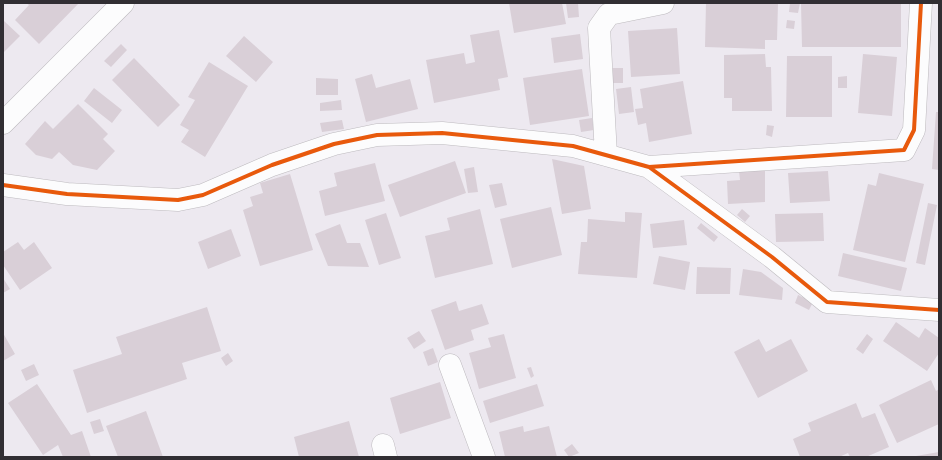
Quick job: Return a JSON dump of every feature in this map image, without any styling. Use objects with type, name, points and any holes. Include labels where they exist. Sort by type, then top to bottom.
[{"type":"street","points":[[3,123],[123,3]]},
{"type":"street","points":[[606,155],[599,28],[609,14],[663,3]]},
{"type":"street","points":[[3,185],[67,194],[178,200],[203,195],[272,165],[334,144],[377,135],[442,133],[573,146],[649,167],[904,150],[914,130],[922,3]]},
{"type":"street","points":[[649,167],[772,257],[827,302],[939,310]]},
{"type":"street","points":[[450,365],[484,457]]},
{"type":"building","points":[[26,3],[79,3],[39,44],[15,20],[29,5]]},
{"type":"building","points":[[509,3],[562,3],[566,24],[514,33]]},
{"type":"building","points":[[566,3],[578,3],[579,17],[568,18]]},
{"type":"building","points":[[706,3],[778,3],[777,40],[765,40],[765,49],[705,47]]},
{"type":"building","points":[[790,3],[800,3],[798,13],[789,12]]},
{"type":"building","points":[[801,3],[901,3],[901,47],[802,47]]},
{"type":"building","points":[[3,20],[20,36],[3,53]]},
{"type":"building","points":[[787,20],[795,21],[794,29],[786,28]]},
{"type":"building","points":[[677,28],[680,74],[631,77],[628,31]]},
{"type":"building","points":[[499,30],[508,77],[498,79],[500,90],[434,103],[426,60],[464,53],[466,64],[475,62],[470,35]]},
{"type":"building","points":[[580,34],[583,59],[554,63],[551,38]]},
{"type":"building","points":[[244,36],[273,62],[256,82],[226,56]]},
{"type":"building","points":[[121,44],[127,50],[111,67],[104,61]]},
{"type":"building","points":[[765,54],[766,67],[771,67],[772,111],[732,111],[732,98],[724,98],[724,55]]},
{"type":"building","points":[[863,54],[897,57],[892,116],[858,113]]},
{"type":"building","points":[[787,56],[832,56],[832,117],[786,117]]},
{"type":"building","points":[[134,58],[180,105],[158,127],[112,80]]},
{"type":"building","points":[[209,62],[248,86],[205,157],[181,142],[189,130],[180,125],[195,100],[188,97]]},
{"type":"building","points":[[612,68],[623,68],[623,83],[612,83]]},
{"type":"building","points":[[582,69],[589,116],[530,125],[523,78]]},
{"type":"building","points":[[372,74],[376,88],[410,79],[418,109],[366,122],[355,79]]},
{"type":"building","points":[[847,76],[847,88],[838,88],[838,77]]},
{"type":"building","points":[[316,78],[338,79],[338,95],[316,95]]},
{"type":"building","points":[[683,81],[692,134],[649,142],[646,123],[638,125],[635,109],[643,108],[640,89]]},
{"type":"building","points":[[631,87],[634,112],[619,114],[616,89]]},
{"type":"building","points":[[94,88],[122,110],[112,123],[84,101]]},
{"type":"building","points":[[341,100],[342,110],[320,111],[320,103]]},
{"type":"building","points":[[78,104],[108,134],[103,139],[115,151],[97,170],[73,165],[59,152],[52,159],[36,155],[25,144],[45,121],[53,129]]},
{"type":"building","points":[[936,112],[939,112],[939,170],[932,169]]},
{"type":"building","points":[[592,118],[594,130],[581,132],[579,120]]},
{"type":"building","points":[[342,120],[344,129],[322,132],[320,123]]},
{"type":"building","points":[[767,125],[774,126],[772,137],[766,135]]},
{"type":"building","points":[[552,159],[584,166],[591,209],[562,214]]},
{"type":"building","points":[[455,161],[466,193],[400,217],[388,185]]},
{"type":"building","points":[[375,163],[385,201],[325,216],[319,191],[337,186],[334,173]]},
{"type":"building","points":[[474,167],[478,192],[468,193],[464,169]]},
{"type":"building","points":[[739,171],[765,171],[765,202],[728,204],[727,181],[740,180]]},
{"type":"building","points":[[828,171],[830,201],[790,203],[788,173]]},
{"type":"building","points":[[879,173],[924,184],[905,262],[853,250],[868,184],[876,186]]},
{"type":"building","points":[[290,174],[313,250],[260,266],[243,210],[253,206],[250,197],[263,193],[260,183]]},
{"type":"building","points":[[502,183],[507,205],[495,208],[489,185]]},
{"type":"building","points":[[928,203],[937,205],[925,265],[916,263]]},
{"type":"building","points":[[551,207],[562,255],[512,268],[500,219]]},
{"type":"building","points":[[480,209],[493,264],[435,278],[425,236],[450,230],[447,218]]},
{"type":"building","points":[[742,209],[750,216],[745,222],[737,215]]},
{"type":"building","points":[[625,212],[642,213],[637,278],[578,274],[581,242],[587,242],[588,219],[625,222]]},
{"type":"building","points":[[386,213],[401,258],[379,265],[365,220]]},
{"type":"building","points":[[823,213],[824,241],[776,242],[775,214]]},
{"type":"building","points":[[684,220],[687,245],[653,248],[650,224]]},
{"type":"building","points":[[701,223],[718,237],[714,242],[697,228]]},
{"type":"building","points":[[340,224],[347,243],[360,243],[369,267],[328,266],[315,234]]},
{"type":"building","points":[[231,229],[241,256],[208,269],[198,242]]},
{"type":"building","points":[[18,242],[24,250],[34,242],[52,268],[20,290],[3,265],[3,252]]},
{"type":"building","points":[[843,253],[907,268],[901,291],[838,276]]},
{"type":"building","points":[[659,256],[690,262],[685,290],[653,284]]},
{"type":"building","points":[[697,267],[731,268],[730,294],[696,294]]},
{"type":"building","points":[[743,269],[761,272],[783,288],[782,300],[739,295]]},
{"type":"building","points":[[3,278],[10,289],[3,293]]},
{"type":"building","points":[[798,295],[813,302],[809,310],[795,303]]},
{"type":"building","points":[[456,301],[459,311],[482,304],[489,324],[471,330],[474,340],[445,350],[431,310]]},
{"type":"building","points":[[207,307],[221,351],[182,363],[187,379],[87,413],[73,370],[122,354],[116,337]]},
{"type":"building","points":[[896,322],[919,338],[925,328],[939,338],[939,353],[927,371],[883,341]]},
{"type":"building","points":[[419,331],[426,341],[414,349],[407,338]]},
{"type":"building","points":[[3,333],[15,354],[3,361]]},
{"type":"building","points":[[504,334],[516,378],[479,389],[469,353],[491,347],[488,338]]},
{"type":"building","points":[[867,334],[873,339],[863,354],[856,349]]},
{"type":"building","points":[[759,339],[766,352],[791,339],[808,371],[758,398],[734,352]]},
{"type":"building","points":[[433,348],[438,362],[428,366],[423,352]]},
{"type":"building","points":[[228,353],[233,361],[226,366],[221,358]]},
{"type":"building","points":[[34,364],[39,375],[26,381],[21,370]]},
{"type":"building","points":[[531,367],[534,376],[531,378],[527,368]]},
{"type":"building","points":[[931,380],[936,391],[939,389],[939,424],[897,443],[879,405]]},
{"type":"building","points":[[440,382],[451,418],[400,434],[390,398]]},
{"type":"building","points":[[37,384],[71,435],[82,431],[91,457],[63,457],[58,445],[43,455],[8,403]]},
{"type":"building","points":[[537,384],[544,406],[490,423],[483,401]]},
{"type":"building","points":[[856,403],[862,418],[875,413],[889,447],[866,457],[850,457],[848,453],[839,457],[800,457],[793,439],[811,431],[808,423]]},
{"type":"building","points":[[146,411],[163,457],[118,457],[106,426]]},
{"type":"building","points":[[100,419],[104,431],[94,434],[90,422]]},
{"type":"building","points":[[349,421],[359,457],[299,457],[294,437]]},
{"type":"building","points":[[523,426],[524,432],[549,426],[557,457],[505,457],[499,432]]},
{"type":"building","points":[[572,444],[579,453],[569,457],[564,450]]},
{"type":"building","points":[[939,452],[939,457],[916,457],[916,456]]},
{"type":"cycle path","points":[[649,167],[904,150],[914,130],[921,3]]},
{"type":"cycle path","points":[[3,185],[67,194],[178,200],[203,195],[272,165],[334,144],[377,135],[442,133],[573,146],[649,167],[772,257],[827,302],[939,310]]}]
